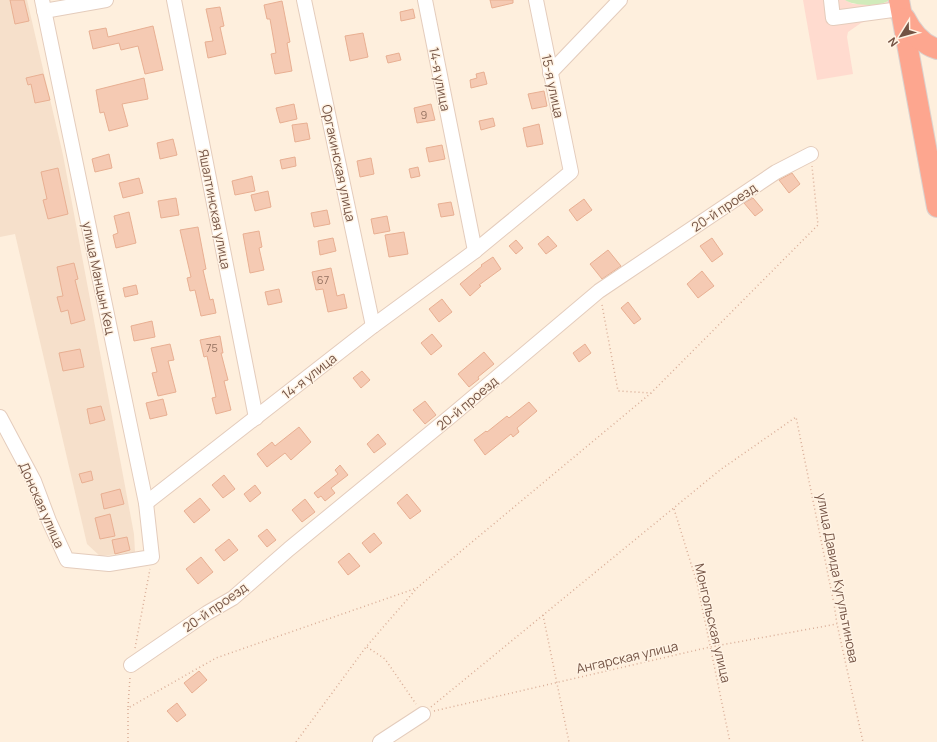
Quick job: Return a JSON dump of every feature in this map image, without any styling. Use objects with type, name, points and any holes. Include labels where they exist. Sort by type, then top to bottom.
[{"type":"highway","points":[[899,4],[909,26],[915,35],[922,41],[937,49]]},
{"type":"highway","points":[[899,4],[937,207]]},
{"type":"street","points":[[43,6],[106,0]]},
{"type":"street","name":"Яшалтинская улица","points":[[174,0],[256,418]]},
{"type":"street","name":"Оргакинская улица","points":[[304,0],[373,326]]},
{"type":"street","name":"14-я улица","points":[[425,0],[475,251]]},
{"type":"street","name":"15-я улица","points":[[536,0],[571,172]]},
{"type":"street","points":[[550,73],[620,0]]},
{"type":"street","points":[[831,0],[834,18],[899,4]]},
{"type":"street","name":"улица Манцын Кец","points":[[43,6],[146,503],[152,557]]},
{"type":"street","name":"20-й проезд","points":[[132,665],[207,613],[233,598],[289,549],[451,416],[599,291],[776,172],[811,154]]},
{"type":"street","name":"14-я улица","points":[[146,503],[373,326],[475,251],[571,172]]},
{"type":"street","name":"Донская улица","points":[[0,417],[34,481],[49,521],[67,560],[109,564],[152,557]]},
{"type":"street","points":[[380,742],[423,714]]},
{"type":"path","points":[[296,742],[366,647],[418,587],[651,393],[818,225],[811,154]]},
{"type":"path","points":[[599,291],[618,391],[651,393]]},
{"type":"path","name":"улица Давида Кугультинова","points":[[674,508],[720,470],[796,417],[837,624],[863,742]]},
{"type":"path","points":[[366,647],[385,659],[423,714],[674,508]]},
{"type":"path","name":"Монгольская улица","points":[[674,508],[697,583],[730,742]]},
{"type":"path","points":[[128,742],[128,708],[132,665],[152,557]]},
{"type":"path","points":[[128,708],[216,658],[418,587]]},
{"type":"path","points":[[543,616],[569,742]]},
{"type":"path","name":"Ангарская улица","points":[[423,714],[710,647],[837,624]]},
{"type":"shaded area","points":[[0,0],[27,0],[63,155],[134,534],[135,552],[100,556],[87,544],[15,234],[0,237]]},
{"type":"shaded area","points":[[803,0],[845,0],[853,4],[883,4],[889,0],[897,24],[889,18],[879,16],[861,23],[848,32],[847,37],[853,74],[817,80]]},
{"type":"green space","points":[[845,0],[889,0],[880,4],[867,5],[854,4]]},
{"type":"building","points":[[10,0],[24,0],[29,21],[15,24]]},
{"type":"building","points":[[490,0],[513,0],[513,3],[492,8]]},
{"type":"building","points":[[282,1],[290,42],[287,43],[292,71],[275,74],[271,54],[276,53],[270,19],[267,19],[264,5]]},
{"type":"building","points":[[220,7],[224,26],[220,27],[226,54],[208,58],[205,42],[213,41],[206,9]]},
{"type":"building","points":[[413,9],[415,18],[401,21],[400,12]]},
{"type":"building","points":[[153,26],[163,70],[145,74],[138,46],[121,50],[119,43],[93,49],[89,31],[106,28],[108,37]]},
{"type":"building","points":[[363,33],[368,57],[350,61],[345,36]]},
{"type":"building","points":[[399,53],[401,60],[388,63],[386,56]]},
{"type":"building","points":[[484,72],[487,84],[471,88],[470,80],[477,78],[476,74]]},
{"type":"building","points":[[43,74],[50,100],[35,103],[31,84],[28,85],[26,78]]},
{"type":"building","points":[[144,78],[148,99],[122,104],[128,126],[109,131],[104,112],[100,113],[96,90]]},
{"type":"building","points":[[544,91],[547,106],[532,109],[528,94]]},
{"type":"building","points":[[294,104],[297,119],[280,123],[276,108]]},
{"type":"building","points":[[431,104],[435,120],[417,123],[414,108]]},
{"type":"building","points":[[493,118],[495,126],[481,130],[479,121]]},
{"type":"building","points":[[307,123],[310,139],[295,142],[292,125]]},
{"type":"building","points":[[539,124],[543,144],[527,147],[523,128]]},
{"type":"building","points":[[173,139],[177,155],[160,159],[157,143]]},
{"type":"building","points":[[442,145],[445,159],[429,162],[426,148]]},
{"type":"building","points":[[109,154],[112,168],[95,172],[92,159]]},
{"type":"building","points":[[295,157],[296,166],[282,169],[280,160]]},
{"type":"building","points":[[371,158],[374,174],[360,177],[357,161]]},
{"type":"building","points":[[418,167],[420,176],[411,178],[409,169]]},
{"type":"building","points":[[58,168],[68,214],[48,219],[43,200],[47,199],[41,172]]},
{"type":"building","points":[[792,173],[800,184],[789,193],[779,180]]},
{"type":"building","points":[[252,176],[255,191],[235,195],[232,181]]},
{"type":"building","points":[[139,178],[143,193],[123,198],[119,183]]},
{"type":"building","points":[[268,191],[271,207],[255,211],[251,195]]},
{"type":"building","points":[[176,198],[179,215],[161,218],[158,201]]},
{"type":"building","points":[[753,198],[763,210],[755,216],[744,203]]},
{"type":"building","points":[[584,199],[592,210],[577,221],[569,210]]},
{"type":"building","points":[[451,202],[454,215],[441,217],[438,204]]},
{"type":"building","points":[[327,210],[330,224],[314,227],[311,213]]},
{"type":"building","points":[[129,212],[136,243],[116,248],[113,235],[118,233],[114,216]]},
{"type":"building","points":[[387,216],[390,231],[374,234],[371,219]]},
{"type":"building","points":[[198,227],[206,269],[203,270],[210,300],[213,299],[216,313],[201,316],[195,290],[190,291],[187,278],[191,277],[180,230]]},
{"type":"building","points":[[259,231],[262,247],[259,248],[264,270],[250,273],[243,234]]},
{"type":"building","points":[[404,232],[408,254],[389,257],[385,235]]},
{"type":"building","points":[[548,236],[557,246],[546,254],[538,244]]},
{"type":"building","points":[[333,238],[336,251],[320,255],[318,241]]},
{"type":"building","points":[[712,238],[723,254],[712,262],[700,246]]},
{"type":"building","points":[[516,240],[523,248],[516,254],[509,246]]},
{"type":"building","points":[[608,250],[621,266],[602,279],[590,264]]},
{"type":"building","points":[[493,257],[501,269],[479,285],[481,286],[470,296],[460,284],[482,266],[481,265]]},
{"type":"building","points":[[74,263],[78,279],[75,280],[85,320],[71,324],[68,310],[61,312],[57,297],[63,296],[57,267]]},
{"type":"building","points":[[331,268],[337,296],[344,294],[347,308],[328,312],[323,289],[316,290],[312,272]]},
{"type":"building","points":[[702,271],[714,286],[698,298],[687,284]]},
{"type":"building","points":[[136,285],[138,294],[125,297],[123,288]]},
{"type":"building","points":[[279,289],[282,302],[268,305],[265,292]]},
{"type":"building","points":[[442,299],[452,312],[439,322],[429,309]]},
{"type":"building","points":[[628,302],[641,319],[634,324],[621,308]]},
{"type":"building","points":[[152,321],[155,337],[134,341],[131,326]]},
{"type":"building","points":[[432,334],[442,346],[431,355],[421,343]]},
{"type":"building","points":[[220,336],[223,353],[221,353],[228,380],[224,381],[231,410],[216,414],[212,398],[216,397],[207,356],[204,357],[200,340]]},
{"type":"building","points":[[170,344],[174,360],[168,361],[176,392],[158,396],[152,373],[157,372],[151,348]]},
{"type":"building","points":[[585,344],[591,353],[579,362],[573,353]]},
{"type":"building","points":[[80,349],[84,367],[63,371],[59,353]]},
{"type":"building","points":[[484,352],[494,364],[478,377],[479,379],[469,387],[458,374]]},
{"type":"building","points":[[362,371],[370,380],[361,388],[353,378]]},
{"type":"building","points":[[163,399],[167,415],[150,419],[146,403]]},
{"type":"building","points":[[425,401],[436,415],[425,424],[413,410]]},
{"type":"building","points":[[529,402],[537,411],[517,428],[519,432],[513,437],[511,434],[485,455],[474,440],[507,416],[509,418]]},
{"type":"building","points":[[101,406],[105,420],[90,424],[87,409]]},
{"type":"building","points":[[299,427],[311,442],[291,460],[285,453],[267,467],[257,454],[272,442],[275,446]]},
{"type":"building","points":[[378,434],[386,444],[374,453],[367,444]]},
{"type":"building","points":[[340,465],[348,475],[331,488],[335,493],[325,501],[321,496],[318,498],[314,493],[338,474],[335,470]]},
{"type":"building","points":[[91,471],[93,480],[82,483],[79,474]]},
{"type":"building","points":[[224,475],[235,489],[223,498],[212,485]]},
{"type":"building","points":[[255,485],[261,493],[250,502],[244,494]]},
{"type":"building","points":[[120,489],[124,504],[104,509],[101,494]]},
{"type":"building","points":[[407,494],[421,511],[410,519],[397,503]]},
{"type":"building","points":[[200,498],[210,510],[194,523],[184,511]]},
{"type":"building","points":[[305,499],[315,512],[302,522],[292,510]]},
{"type":"building","points":[[110,514],[115,536],[100,539],[95,518]]},
{"type":"building","points":[[267,529],[276,540],[267,547],[258,536]]},
{"type":"building","points":[[374,533],[382,543],[370,553],[362,543]]},
{"type":"building","points":[[127,537],[130,550],[115,554],[112,540]]},
{"type":"building","points":[[229,539],[238,550],[224,561],[215,550]]},
{"type":"building","points":[[349,553],[360,566],[348,575],[338,562]]},
{"type":"building","points":[[201,557],[213,572],[198,584],[186,569]]},
{"type":"building","points":[[199,671],[207,680],[192,693],[184,683]]},
{"type":"building","points":[[177,703],[186,715],[177,722],[167,711]]}]
